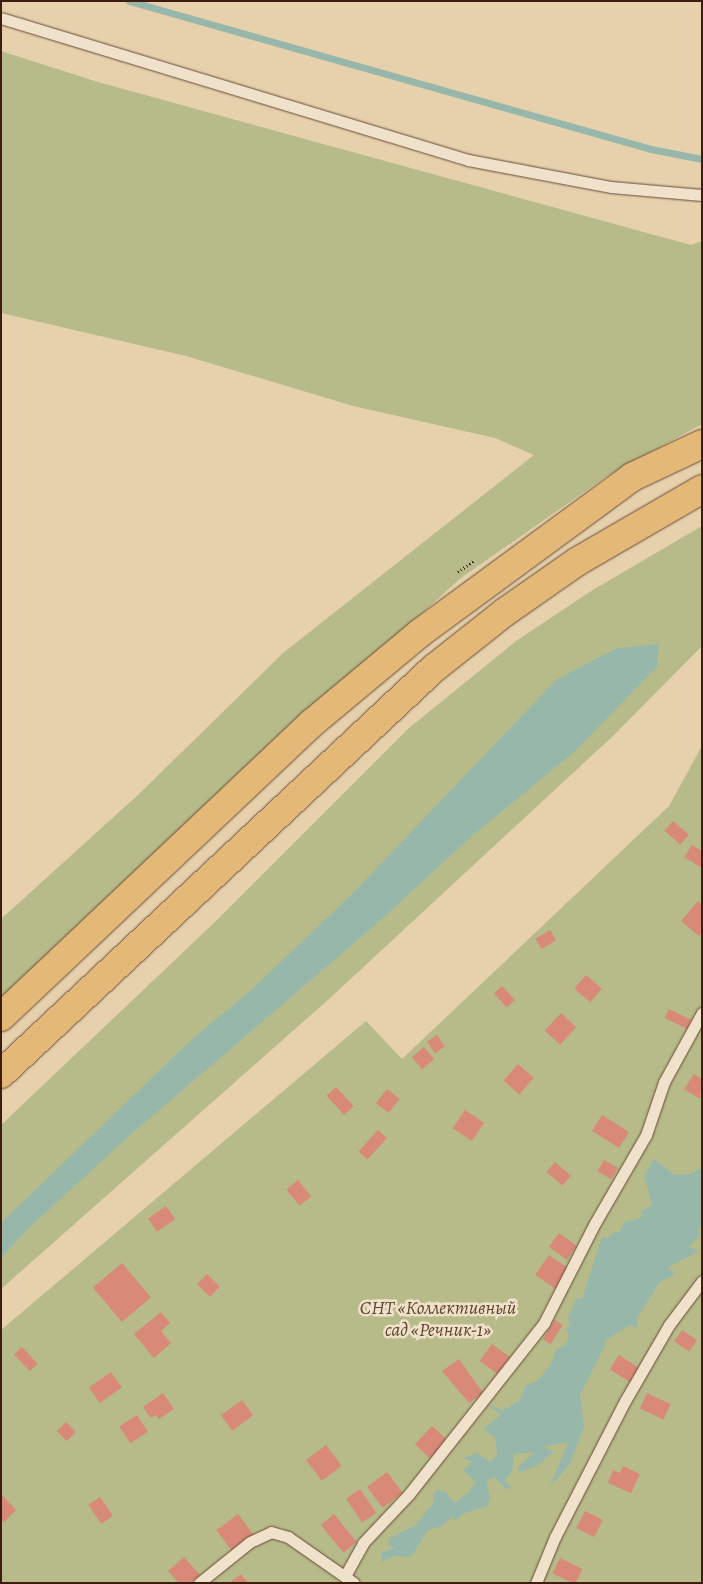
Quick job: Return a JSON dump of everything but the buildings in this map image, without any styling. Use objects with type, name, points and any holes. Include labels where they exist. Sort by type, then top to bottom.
[{"type":"main road","points":[[1,1017],[312,723],[420,633],[632,477],[702,444]]},
{"type":"main road","points":[[1,1074],[433,669],[505,612],[578,561],[702,489]]},
{"type":"lane","points":[[1,18],[468,160],[611,187],[702,195]]},
{"type":"lane","points":[[199,1583],[250,1542],[271,1532],[288,1537],[349,1579],[363,1543],[397,1508],[544,1323],[595,1224],[646,1135],[664,1082],[702,1013]]},
{"type":"lane","points":[[536,1583],[555,1537],[629,1393],[669,1325],[702,1281]]},
{"type":"green space","points":[[1,51],[98,82],[691,245],[702,241],[702,424],[607,476],[461,578],[257,761],[1,1003],[1,919],[139,794],[283,653],[534,455],[495,438],[353,406],[186,356],[1,313]]},
{"type":"green space","points":[[702,526],[702,646],[614,735],[329,999],[1,1289],[1,1125],[217,920],[409,728],[516,641],[591,591]]},
{"type":"green space","name":"СНТ «Коллективный сад «Речник-1»","points":[[702,746],[702,1583],[1,1583],[1,1330],[366,1021],[402,1059],[669,806]]},
{"type":"shaded area","points":[[659,644],[657,667],[573,753],[473,835],[374,926],[129,1136],[30,1227],[1,1258],[1,1223],[190,1041],[250,991],[351,895],[556,680],[617,648]]},
{"type":"shaded area","points":[[654,1159],[675,1175],[691,1174],[702,1167],[702,1227],[697,1230],[701,1234],[689,1247],[699,1251],[668,1267],[676,1274],[660,1282],[637,1318],[637,1328],[630,1325],[604,1341],[606,1343],[580,1395],[584,1426],[570,1464],[550,1487],[568,1442],[543,1447],[554,1452],[535,1467],[523,1471],[517,1471],[519,1466],[535,1452],[514,1454],[512,1471],[505,1481],[512,1488],[506,1489],[495,1478],[490,1479],[487,1482],[490,1499],[487,1506],[465,1513],[453,1522],[453,1516],[442,1526],[428,1530],[411,1557],[394,1556],[381,1562],[382,1552],[395,1548],[388,1545],[390,1538],[416,1525],[434,1502],[433,1495],[436,1490],[444,1491],[455,1503],[467,1493],[472,1493],[469,1491],[476,1482],[463,1470],[472,1462],[463,1458],[477,1453],[490,1462],[497,1455],[495,1437],[483,1429],[501,1415],[485,1403],[504,1411],[504,1406],[506,1409],[520,1400],[526,1385],[537,1381],[550,1366],[556,1350],[566,1344],[569,1338],[566,1328],[570,1326],[568,1317],[577,1298],[582,1299],[602,1237],[607,1238],[614,1232],[620,1232],[624,1222],[641,1218],[642,1211],[652,1205],[644,1176]]},
{"type":"waterway","points":[[129,1],[651,149],[702,159]]}]
